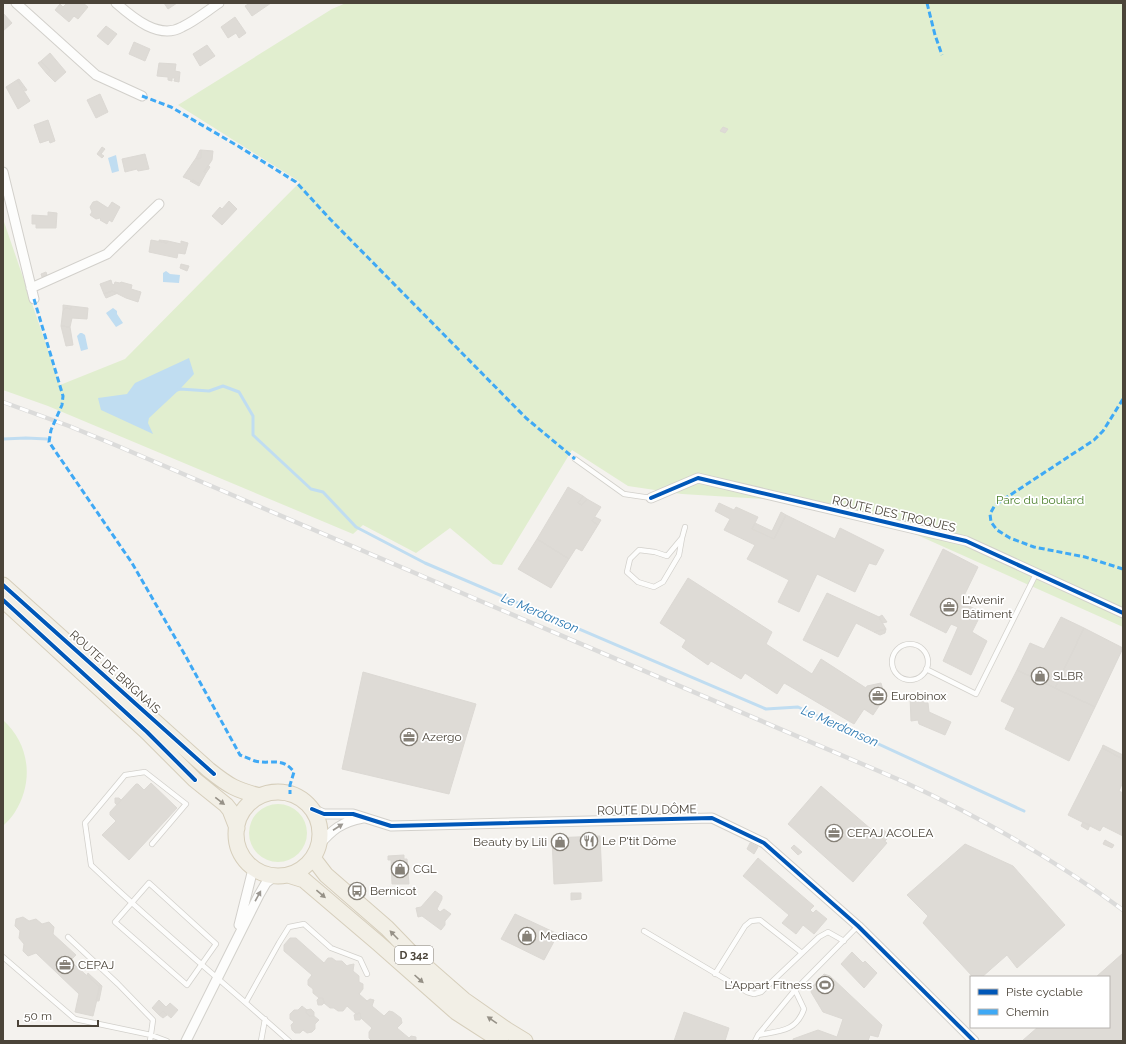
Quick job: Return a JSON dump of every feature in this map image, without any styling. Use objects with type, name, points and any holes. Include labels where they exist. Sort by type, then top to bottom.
[{"type":"main road","name":"ROUTE DE BRIGNAIS","points":[[3,585],[209,770],[231,787],[260,796]]},
{"type":"main road","name":"ROUTE DE BRIGNAIS","points":[[3,600],[147,732],[195,780],[226,805],[232,813],[237,828]]},
{"type":"main road","points":[[278,792],[290,794],[302,800],[312,809],[318,821],[320,833],[315,852],[302,869],[281,876],[263,874],[243,859],[237,846],[237,828],[239,819],[245,808],[253,800],[265,794],[278,792]]},
{"type":"main road","name":"D 342","points":[[315,852],[326,875],[388,928],[416,958],[464,1000],[525,1041]]},
{"type":"main road","name":"D 342","points":[[281,876],[304,880],[456,1012],[501,1041]]},
{"type":"street","points":[[16,3],[96,75],[142,96]]},
{"type":"street","points":[[116,3],[127,13],[147,26],[163,31],[181,28],[219,3]]},
{"type":"street","points":[[3,172],[34,300]]},
{"type":"street","points":[[31,288],[108,254],[159,204]]},
{"type":"street","name":"ROUTE DES TROQUES","points":[[651,498],[698,478],[966,541],[1123,614]]},
{"type":"street","name":"ROUTE DU DÔME","points":[[312,809],[324,814],[353,814],[391,826],[712,818],[764,843],[858,926],[974,1041]]},
{"type":"street","points":[[315,852],[330,832],[342,824],[364,818]]},
{"type":"street","points":[[234,944],[253,868]]},
{"type":"street","points":[[186,1041],[259,895],[266,883],[281,876]]},
{"type":"lane","name":"ROUTE DES TROQUES","points":[[575,459],[624,494],[651,498]]},
{"type":"lane","points":[[682,538],[667,556],[655,552],[639,550],[630,559],[627,572],[638,582],[654,587],[663,582],[680,555],[685,527]]},
{"type":"lane","points":[[926,669],[976,694],[1036,574]]},
{"type":"lane","points":[[904,644],[916,644],[921,647],[927,657],[926,669],[923,674],[912,680],[901,678],[896,674],[891,663],[894,652],[904,644]]},
{"type":"lane","points":[[152,844],[186,804],[144,772],[125,775],[85,823],[91,865],[131,903],[289,1041]]},
{"type":"lane","points":[[149,883],[216,944],[202,965],[187,984],[115,922],[149,883]]},
{"type":"lane","points":[[715,974],[746,926],[751,921],[760,920],[802,953]]},
{"type":"lane","points":[[246,1002],[289,927],[304,924],[332,948],[360,959],[367,974]]},
{"type":"lane","points":[[755,1041],[758,1035],[795,990],[858,926]]},
{"type":"lane","points":[[644,931],[715,974],[747,992],[754,994],[761,992],[819,937],[828,932],[844,941]]},
{"type":"lane","points":[[68,937],[118,984],[153,1020],[150,1041]]},
{"type":"lane","points":[[3,957],[75,1019],[151,1034],[167,1041]]},
{"type":"lane","points":[[758,1035],[786,1030],[801,1017],[804,1009],[795,990]]},
{"type":"lane","points":[[261,1041],[265,1019]]},
{"type":"green space","name":"Parc du boulard","points":[[346,3],[1123,3],[1123,627],[888,522],[828,503],[682,494],[628,486],[572,450],[502,565],[493,564],[450,528],[416,553],[363,525],[353,534],[48,406],[3,390],[3,219],[60,385],[125,359],[300,182],[178,105],[332,9]]},
{"type":"green space","points":[[3,720],[19,740],[24,752],[27,776],[21,800],[14,814],[3,826]]},
{"type":"green space","points":[[272,804],[284,804],[299,812],[307,827],[307,839],[299,854],[284,862],[272,862],[257,854],[249,839],[249,827],[257,812]]},
{"type":"water","points":[[116,155],[119,171],[112,173],[108,158]]},
{"type":"water","points":[[166,271],[170,274],[180,275],[179,283],[163,282],[163,273]]},
{"type":"water","points":[[113,308],[117,311],[117,314],[123,323],[116,327],[106,313]]},
{"type":"water","points":[[80,333],[85,335],[88,349],[81,351],[77,336]]},
{"type":"water","points":[[189,358],[194,374],[149,418],[148,423],[153,434],[101,410],[98,398],[127,394],[135,383]]},
{"type":"building","points":[[67,3],[83,3],[88,7],[78,19],[74,16],[69,22],[55,10],[60,4],[63,7]]},
{"type":"building","points":[[164,3],[177,3],[168,9]]},
{"type":"building","points":[[250,3],[271,3],[252,16],[245,6]]},
{"type":"building","points":[[3,13],[12,23],[3,31]]},
{"type":"building","points":[[235,17],[246,33],[239,38],[236,33],[228,38],[221,27]]},
{"type":"building","points":[[106,26],[117,34],[108,45],[97,36]]},
{"type":"building","points":[[134,42],[150,49],[145,61],[129,54]]},
{"type":"building","points":[[207,45],[215,56],[200,66],[193,54]]},
{"type":"building","points":[[50,53],[66,72],[55,82],[47,74],[50,71],[41,61]]},
{"type":"building","points":[[41,61],[50,71],[47,74],[38,63]]},
{"type":"building","points":[[159,63],[176,64],[175,71],[180,72],[179,82],[174,81],[175,78],[172,78],[172,81],[168,80],[168,77],[157,76]]},
{"type":"building","points":[[19,79],[27,90],[25,91],[17,80]]},
{"type":"building","points":[[17,80],[30,101],[18,109],[6,87]]},
{"type":"building","points":[[100,94],[108,112],[96,118],[87,100]]},
{"type":"building","points":[[48,120],[55,141],[50,143],[49,140],[40,143],[34,125]]},
{"type":"building","points":[[723,127],[728,129],[725,133],[720,131]]},
{"type":"building","points":[[102,147],[105,149],[101,154],[104,156],[102,158],[97,154]]},
{"type":"building","points":[[200,150],[201,158],[198,159],[196,158]]},
{"type":"building","points":[[201,150],[213,151],[212,160],[204,172],[206,173],[200,184],[183,177],[196,158],[201,158]]},
{"type":"building","points":[[145,154],[149,169],[138,171],[137,169],[125,172],[122,159]]},
{"type":"building","points":[[208,165],[210,167],[206,173],[204,172]]},
{"type":"building","points":[[193,180],[200,184],[199,186],[190,181]]},
{"type":"building","points":[[97,201],[108,208],[112,202],[120,207],[112,222],[109,220],[107,224],[100,220],[100,218],[96,219],[90,215],[92,212],[90,207],[93,202]]},
{"type":"building","points":[[229,201],[237,209],[222,225],[212,216],[220,207],[222,209]]},
{"type":"building","points":[[48,212],[57,213],[56,228],[36,228],[36,224],[32,224],[32,215],[48,216]]},
{"type":"building","points":[[151,240],[167,243],[168,241],[181,244],[181,241],[188,243],[185,254],[178,253],[177,258],[149,252]]},
{"type":"building","points":[[159,240],[168,241],[167,243]]},
{"type":"building","points":[[181,264],[189,266],[187,271],[180,268]]},
{"type":"building","points":[[46,272],[47,275],[42,277],[41,274]]},
{"type":"building","points":[[111,280],[112,284],[114,285],[115,282],[121,282],[132,285],[131,289],[141,292],[138,302],[112,291],[104,294],[100,284]]},
{"type":"building","points":[[112,291],[118,293],[106,298],[104,294]]},
{"type":"building","points":[[63,305],[71,306],[71,309],[66,308],[63,310]]},
{"type":"building","points":[[71,306],[88,308],[87,319],[72,318],[70,327],[61,326],[63,310],[66,308],[71,309]]},
{"type":"building","points":[[61,326],[70,327],[73,345],[66,346]]},
{"type":"building","points":[[568,487],[583,496],[578,503],[582,505],[587,499],[601,507],[592,521],[598,525],[582,551],[576,548],[569,559],[537,539]]},
{"type":"building","points":[[583,496],[587,499],[582,505],[578,503]]},
{"type":"building","points":[[719,503],[734,510],[736,507],[758,517],[752,529],[774,539],[786,515],[835,539],[840,528],[884,550],[876,565],[869,563],[855,592],[817,574],[799,612],[778,602],[789,580],[747,559],[755,545],[724,530],[730,519],[715,511]]},
{"type":"building","points":[[781,512],[786,515],[774,539],[752,529],[755,523],[772,531]]},
{"type":"building","points":[[595,517],[601,520],[598,525],[592,521]]},
{"type":"building","points":[[537,539],[569,559],[551,588],[518,569]]},
{"type":"building","points":[[943,549],[978,567],[961,602],[979,611],[981,614],[972,632],[987,641],[971,675],[943,661],[958,627],[951,624],[946,633],[910,615]]},
{"type":"building","points":[[688,578],[772,632],[766,644],[812,674],[821,659],[866,688],[867,686],[881,683],[883,690],[880,694],[885,697],[873,715],[864,709],[854,724],[784,683],[777,694],[745,673],[741,679],[711,661],[708,665],[682,647],[686,640],[660,623]]},
{"type":"building","points":[[827,593],[879,617],[886,629],[874,632],[856,623],[838,657],[803,640]]},
{"type":"building","points":[[882,615],[887,622],[882,623],[879,617]]},
{"type":"building","points":[[1061,617],[1084,628],[1055,688],[1017,670],[1030,643],[1044,649]]},
{"type":"building","points":[[1084,628],[1123,648],[1095,707],[1055,688]]},
{"type":"building","points":[[886,629],[885,633],[880,635],[874,632]]},
{"type":"building","points":[[1017,670],[1095,707],[1069,761],[1005,729],[1015,708],[1001,701]]},
{"type":"building","points":[[363,672],[476,704],[449,794],[342,769]]},
{"type":"building","points":[[923,696],[924,703],[928,703],[929,712],[951,722],[945,735],[919,724],[918,720],[911,721],[910,697]]},
{"type":"building","points":[[1103,745],[1123,755],[1123,759],[1102,748]]},
{"type":"building","points":[[1102,748],[1123,759],[1123,782],[1119,791],[1123,793],[1123,836],[1103,826],[1100,831],[1068,815]]},
{"type":"building","points":[[151,783],[177,808],[129,860],[102,835],[116,821],[110,815],[110,812],[136,784],[144,790]]},
{"type":"building","points":[[821,786],[887,843],[853,882],[788,824]]},
{"type":"building","points":[[115,798],[119,798],[121,800],[117,805],[115,803]]},
{"type":"building","points":[[1083,822],[1090,825],[1088,830],[1081,826]]},
{"type":"building","points":[[884,830],[890,836],[885,841],[879,836]]},
{"type":"building","points":[[600,836],[602,881],[554,884],[552,838]]},
{"type":"building","points":[[1105,840],[1114,845],[1112,848],[1103,844]]},
{"type":"building","points":[[750,843],[758,847],[754,854],[747,849]]},
{"type":"building","points":[[965,844],[1013,866],[1065,925],[1017,968],[1007,955],[983,976],[972,976],[923,923],[928,916],[907,895]]},
{"type":"building","points":[[794,845],[802,852],[798,855],[791,848]]},
{"type":"building","points":[[404,855],[404,859],[407,859],[409,884],[392,884],[391,860],[388,860],[388,856]]},
{"type":"building","points":[[758,858],[814,906],[810,910],[813,913],[816,910],[827,919],[814,934],[803,925],[796,934],[782,923],[789,915],[743,876]]},
{"type":"building","points":[[435,891],[442,896],[437,909],[440,912],[444,909],[451,914],[445,921],[445,925],[441,930],[422,916],[418,917],[416,908],[421,907]]},
{"type":"building","points":[[571,893],[581,893],[581,899],[571,900]]},
{"type":"building","points":[[515,914],[558,934],[544,960],[501,939]]},
{"type":"building","points":[[23,917],[29,921],[36,919],[42,924],[49,922],[54,927],[53,934],[76,955],[70,961],[100,987],[93,1016],[75,1012],[79,994],[36,953],[28,956],[23,951],[24,944],[19,938],[20,931],[15,926],[16,919]]},
{"type":"building","points":[[290,938],[296,938],[324,963],[328,958],[332,958],[336,961],[342,961],[347,966],[354,964],[353,971],[359,976],[359,982],[363,984],[363,989],[359,994],[367,1001],[370,999],[374,1000],[372,1006],[384,1016],[389,1011],[401,1018],[402,1023],[397,1028],[409,1038],[411,1036],[416,1037],[416,1041],[372,1041],[369,1038],[369,1032],[372,1028],[361,1018],[360,1013],[356,1014],[347,1006],[343,1011],[330,1008],[324,1003],[323,998],[319,998],[313,993],[313,989],[308,985],[308,980],[312,975],[284,951],[284,945]]},
{"type":"building","points":[[852,952],[863,963],[865,961],[877,973],[864,988],[841,964]]},
{"type":"building","points":[[1122,954],[1123,1041],[1022,1041],[1037,1028],[1110,1028],[1110,976],[1097,976]]},
{"type":"building","points":[[88,973],[100,984],[100,987],[87,975]]},
{"type":"building","points":[[824,974],[830,976],[882,1025],[878,1037],[870,1035],[868,1041],[793,1041],[793,1039],[818,1030],[837,1037],[843,1019],[823,1012],[811,992],[812,987]]},
{"type":"building","points":[[100,984],[102,986],[99,1001],[96,1001]]},
{"type":"building","points":[[319,998],[323,998],[324,1003],[322,1005],[318,1005],[317,1000]]},
{"type":"building","points":[[159,1000],[166,1007],[170,1003],[178,1010],[171,1018],[163,1011],[159,1015],[152,1008]]},
{"type":"building","points":[[302,1006],[307,1010],[306,1013],[319,1020],[315,1024],[315,1029],[312,1032],[307,1033],[303,1030],[300,1033],[295,1033],[292,1030],[291,1025],[294,1022],[290,1019],[290,1014]]},
{"type":"building","points":[[311,1009],[314,1012],[314,1016],[310,1016],[306,1013],[306,1010]]},
{"type":"building","points":[[163,1011],[167,1015],[163,1018],[159,1015]]},
{"type":"building","points":[[684,1012],[729,1028],[725,1041],[674,1041]]},
{"type":"building","points":[[360,1013],[360,1020],[355,1020],[354,1015]]},
{"type":"waterway","name":"Le Merdanson","points":[[177,390],[209,391],[223,386],[239,392],[253,416],[253,435],[311,489],[323,492],[356,527],[425,563],[766,709],[798,707],[1024,811]]},
{"type":"waterway","name":"Le Merdanson","points":[[3,439],[47,439]]},
{"type":"railway","points":[[3,402],[69,426],[120,447],[902,781],[960,809],[1016,840],[1070,873],[1123,910]]},
{"type":"marked path","points":[[927,3],[942,55]]},
{"type":"marked path","points":[[142,96],[171,107],[296,182],[330,219],[526,418],[575,459]]},
{"type":"marked path","points":[[34,299],[63,396],[62,405],[51,430],[49,442],[132,563],[240,755],[255,761],[276,762],[290,767],[294,772],[290,785],[290,794]]},
{"type":"marked path","points":[[1123,399],[1103,431],[1094,440],[995,505],[990,514],[991,522],[997,530],[1010,538],[1034,547],[1085,557],[1123,569]]},
{"type":"cycle path","points":[[651,498],[698,478],[966,541],[1123,613]]},
{"type":"cycle path","points":[[3,585],[214,774]]},
{"type":"cycle path","points":[[3,600],[147,732],[195,780]]},
{"type":"cycle path","points":[[312,809],[324,814],[353,814],[391,826],[712,818],[764,843],[858,926],[974,1041]]},
{"type":"place","name":"L'Avenir Bâtiment","points":[[949,607]]},
{"type":"place","name":"SLBR","points":[[1040,676]]},
{"type":"place","name":"Eurobinox","points":[[878,696]]},
{"type":"place","name":"Azergo","points":[[409,737]]},
{"type":"place","name":"CEPAJ ACOLEA","points":[[834,833]]},
{"type":"place","name":"Le P'tit Dôme","points":[[589,841]]},
{"type":"place","name":"Beauty by Lili","points":[[560,842]]},
{"type":"place","name":"CGL","points":[[400,869]]},
{"type":"place","name":"Bernicot","points":[[357,891]]},
{"type":"place","name":"Mediaco","points":[[527,936]]},
{"type":"place","name":"CEPAJ","points":[[65,965]]},
{"type":"place","name":"L'Appart Fitness","points":[[825,985]]}]
